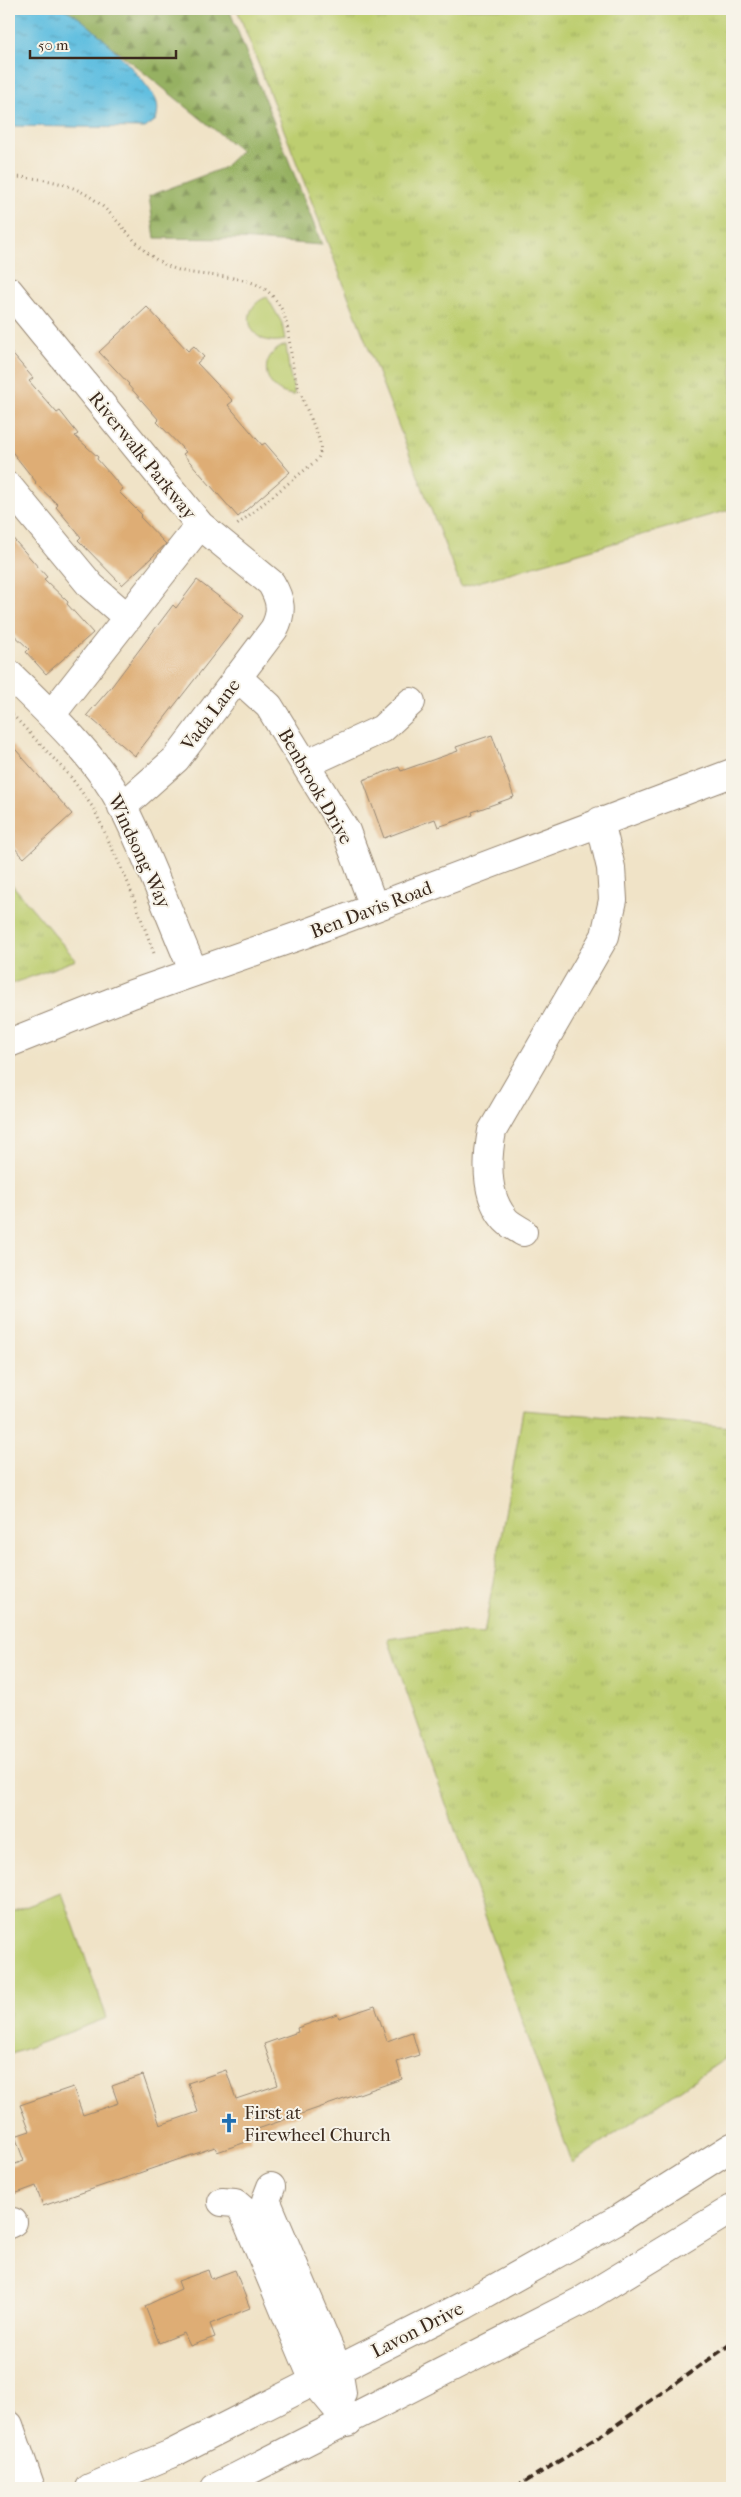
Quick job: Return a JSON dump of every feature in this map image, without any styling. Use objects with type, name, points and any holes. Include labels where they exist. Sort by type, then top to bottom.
[{"type":"street","name":"Riverwalk Parkway","points":[[9,291],[200,525],[271,583],[278,594],[281,610]]},
{"type":"street","points":[[9,487],[91,586],[128,618]]},
{"type":"street","points":[[50,714],[200,525]]},
{"type":"street","name":"Vada Lane","points":[[122,807],[176,759],[274,629],[281,610]]},
{"type":"street","name":"Windsong Way","points":[[9,674],[50,714],[103,776],[122,807],[194,972]]},
{"type":"street","name":"Benbrook Drive","points":[[237,678],[269,706],[306,764],[346,831],[374,907]]},
{"type":"street","points":[[306,764],[382,729],[412,702]]},
{"type":"street","name":"Ben Davis Road","points":[[9,1043],[132,994],[374,907],[732,773]]},
{"type":"street","points":[[523,1232],[504,1218],[491,1192],[487,1158],[492,1131],[605,936],[613,900],[611,868],[600,821]]},
{"type":"street","name":"Lavon Drive","points":[[90,2488],[171,2454],[552,2257],[732,2147]]},
{"type":"street","points":[[271,2187],[266,2200],[326,2375]]},
{"type":"street","points":[[222,2202],[235,2203],[242,2209],[348,2422]]},
{"type":"street","points":[[215,2488],[348,2422],[604,2288],[732,2209]]},
{"type":"street","points":[[9,2425],[31,2488]]},
{"type":"path","points":[[9,177],[34,177],[56,182],[85,194],[101,205],[147,253],[167,266],[195,274],[233,278],[254,284],[266,290],[277,302],[285,317],[298,386],[319,440],[321,453],[318,460],[235,527]]},
{"type":"path","points":[[9,712],[70,776],[94,809],[128,883],[155,956]]},
{"type":"green space","points":[[65,9],[229,9],[322,245],[238,239],[155,238],[149,196],[223,168],[241,151]]},
{"type":"green space","points":[[237,9],[732,9],[732,509],[461,587]]},
{"type":"green space","points":[[267,297],[282,323],[285,340],[272,341],[262,338],[250,326],[249,317],[252,309],[258,302]]},
{"type":"green space","points":[[286,345],[295,395],[284,393],[276,388],[270,381],[267,373],[270,357],[276,350]]},
{"type":"green space","points":[[9,881],[76,960],[9,985]]},
{"type":"green space","points":[[523,1410],[732,1427],[732,2054],[572,2163],[388,1639],[442,1631],[484,1634]]},
{"type":"green space","points":[[62,1893],[107,2018],[9,2055],[9,1913]]},
{"type":"water","points":[[55,8],[66,10],[88,25],[101,36],[149,89],[157,103],[158,112],[156,120],[145,128],[9,126],[9,9]]},
{"type":"building","points":[[147,307],[188,351],[194,346],[204,357],[197,363],[233,401],[228,405],[262,445],[265,443],[290,472],[238,517],[183,454],[186,452],[157,422],[159,420],[129,384],[99,352]]},
{"type":"building","points":[[9,350],[33,378],[29,381],[57,413],[60,411],[78,434],[75,436],[98,457],[97,459],[123,489],[119,492],[142,515],[140,517],[166,544],[122,585],[78,540],[81,537],[56,507],[58,505],[35,483],[9,448]]},
{"type":"building","points":[[9,534],[47,577],[44,579],[68,602],[67,604],[93,633],[46,674],[26,652],[29,649],[9,630]]},
{"type":"building","points":[[197,580],[244,616],[135,756],[87,715],[112,686],[173,605],[176,608]]},
{"type":"building","points":[[492,735],[514,797],[472,812],[473,815],[438,827],[435,819],[384,838],[363,780],[399,767],[401,771],[458,751],[456,747]]},
{"type":"building","points":[[9,742],[72,814],[24,858],[9,842]]},
{"type":"building","points":[[375,2006],[387,2041],[412,2032],[419,2055],[397,2062],[402,2079],[249,2132],[252,2140],[217,2152],[215,2147],[43,2206],[36,2186],[9,2196],[9,2166],[24,2161],[15,2136],[30,2131],[20,2105],[73,2087],[83,2115],[118,2103],[112,2086],[143,2075],[160,2125],[198,2112],[188,2083],[226,2070],[236,2099],[278,2085],[264,2044],[298,2032],[297,2028],[337,2014],[339,2018]]},
{"type":"building","points":[[208,2270],[211,2279],[235,2270],[250,2308],[210,2324],[215,2337],[190,2346],[184,2333],[159,2343],[145,2306],[181,2289],[178,2281]]},
{"type":"railway","points":[[515,2488],[608,2431],[732,2343]]},
{"type":"place","name":"First at Firewheel Church","points":[[229,2123]]}]
